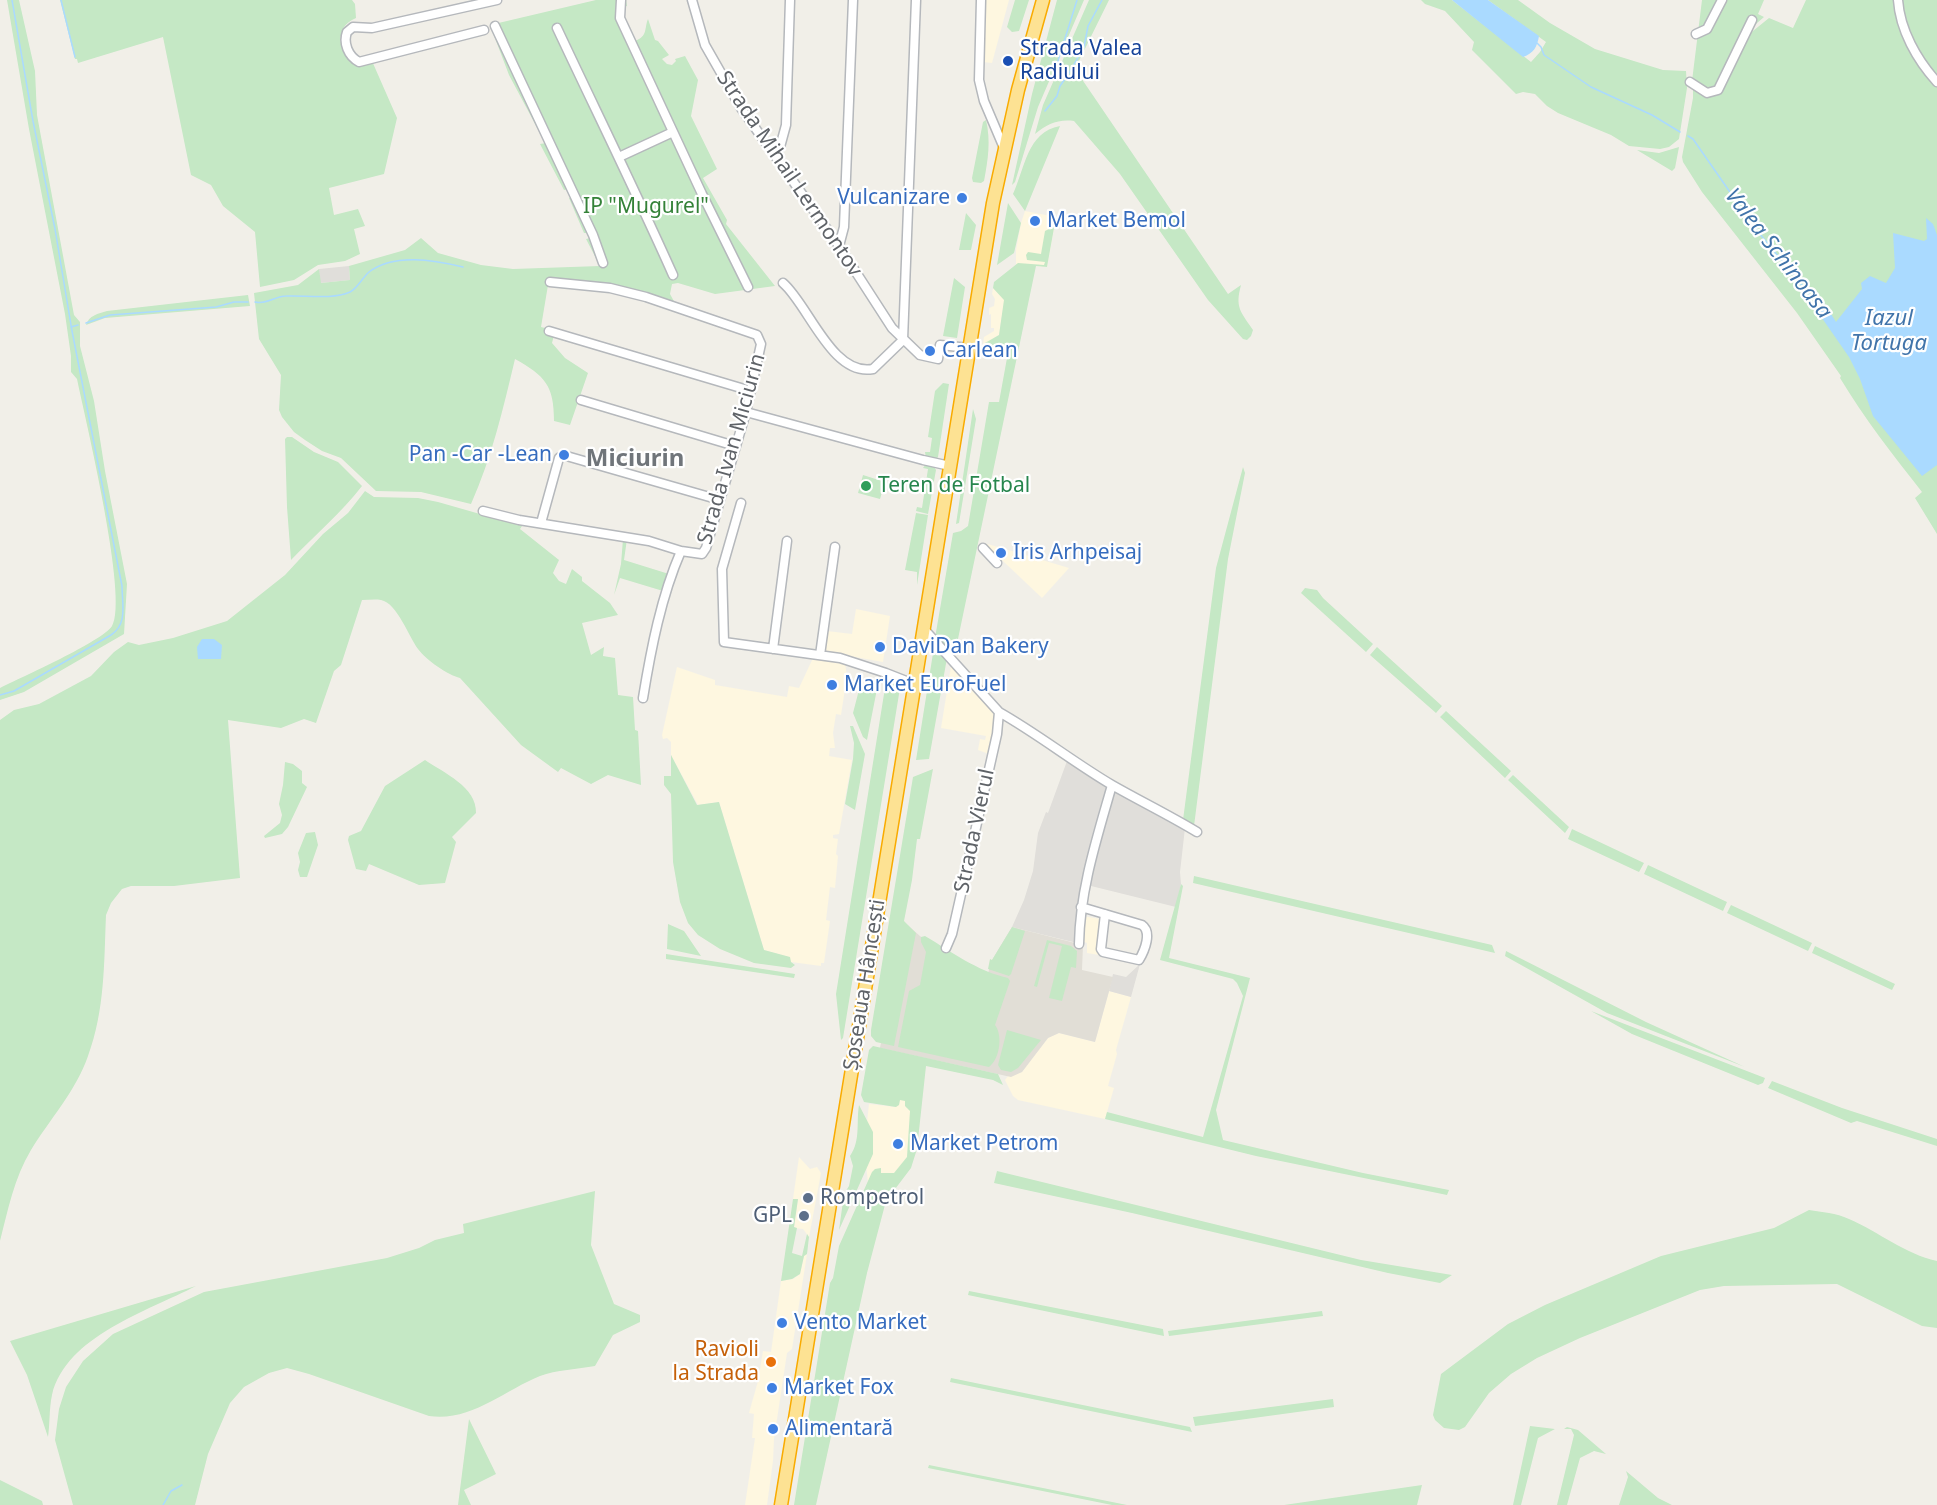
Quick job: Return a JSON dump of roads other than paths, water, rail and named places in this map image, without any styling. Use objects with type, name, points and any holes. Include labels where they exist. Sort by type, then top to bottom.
[{"type":"highway","name":"Șoseaua Hâncești","points":[[781,1505],[993,204],[1004,148],[1043,0]]},
{"type":"street","points":[[484,30],[359,62],[347,49],[345,36],[353,27],[372,28],[497,0]]},
{"type":"street","points":[[621,0],[620,18],[748,287]]},
{"type":"street","name":"Strada Mihail Lermontov","points":[[692,0],[700,31],[711,57],[741,108],[839,246],[874,302],[903,340],[920,355],[938,358],[940,345],[969,348]]},
{"type":"street","points":[[775,155],[786,125],[790,0]]},
{"type":"street","points":[[839,246],[844,226],[853,0]]},
{"type":"street","points":[[783,283],[794,293],[825,343],[847,362],[861,368],[873,369],[903,340],[916,0]]},
{"type":"street","points":[[981,0],[979,80],[984,101],[1004,148]]},
{"type":"street","points":[[1696,34],[1707,29],[1722,0]]},
{"type":"street","points":[[1898,0],[1910,42],[1928,72],[1937,82]]},
{"type":"street","points":[[1690,82],[1707,93],[1720,88],[1752,20]]},
{"type":"street","points":[[495,26],[593,236],[603,263]]},
{"type":"street","points":[[557,28],[640,199],[673,275]]},
{"type":"street","points":[[619,157],[673,132]]},
{"type":"street","name":"Strada Ivan Miciurin","points":[[550,282],[604,286],[646,297],[753,333],[759,338],[761,344],[746,412],[706,548],[702,555],[681,551],[651,645],[643,699]]},
{"type":"street","points":[[549,331],[751,391]]},
{"type":"street","points":[[580,399],[735,446]]},
{"type":"street","points":[[746,412],[950,466]]},
{"type":"street","points":[[541,523],[561,456],[566,455],[720,500]]},
{"type":"street","points":[[741,503],[722,569],[724,642],[820,655],[853,662],[914,684]]},
{"type":"street","points":[[483,511],[650,541],[681,551]]},
{"type":"street","points":[[773,649],[788,542]]},
{"type":"street","points":[[820,655],[834,547]]},
{"type":"street","points":[[982,548],[997,563]]},
{"type":"street","points":[[923,628],[999,712],[1036,733],[1067,757],[1112,785],[1197,832]]},
{"type":"street","name":"Strada Vierul","points":[[946,948],[952,934],[960,899],[997,734],[999,712]]},
{"type":"street","points":[[1079,944],[1081,907],[1090,863],[1112,785]]},
{"type":"street","points":[[1081,907],[1106,914],[1145,927],[1148,934],[1139,960],[1103,952],[1101,949],[1106,914]]},
{"type":"water","points":[[1452,0],[1488,0],[1539,36],[1536,46],[1530,54],[1523,57]]},
{"type":"water","name":"Iazul Tortuga","points":[[1926,218],[1933,224],[1937,235],[1937,465],[1922,476],[1873,416],[1860,379],[1849,357],[1815,308],[1823,301],[1836,322],[1862,289],[1861,283],[1870,276],[1886,283],[1895,268],[1893,233],[1924,241],[1927,239]]},
{"type":"water","points":[[202,639],[214,639],[222,645],[221,659],[198,659],[197,647]]},
{"type":"waterway","points":[[0,695],[14,691],[111,635],[120,625],[123,607],[122,586],[72,331],[12,0]]},
{"type":"waterway","points":[[61,0],[75,57]]},
{"type":"waterway","points":[[1057,64],[1077,0]]},
{"type":"waterway","points":[[1045,111],[1057,96],[1060,86],[1084,47],[1088,26],[1102,0]]},
{"type":"waterway","name":"Valea Schinoasa","points":[[1537,43],[1544,55],[1591,87],[1652,115],[1680,132]]},
{"type":"waterway","name":"Valea Schinoasa","points":[[1688,136],[1693,139],[1755,228],[1819,306]]},
{"type":"waterway","points":[[255,302],[286,296],[327,297],[350,292],[369,272],[390,262],[427,260],[463,267]]},
{"type":"waterway","points":[[86,323],[110,315],[216,307],[234,302],[248,302]]},
{"type":"waterway","points":[[71,327],[78,325]]},
{"type":"waterway","points":[[163,1505],[171,1491],[182,1485]]},
{"type":"place","name":"Strada Valea Radiului","points":[[1008,61]]},
{"type":"place","name":"Vulcanizare","points":[[962,198]]},
{"type":"place","name":"Market Bemol","points":[[1035,221]]},
{"type":"place","name":"Carlean","points":[[930,351]]},
{"type":"place","name":"Pan -Car -Lean","points":[[564,455]]},
{"type":"place","name":"Teren de Fotbal","points":[[866,486]]},
{"type":"place","name":"Iris Arhpeisaj","points":[[1001,553]]},
{"type":"place","name":"DaviDan Bakery","points":[[880,647]]},
{"type":"place","name":"Market EuroFuel","points":[[832,685]]},
{"type":"place","name":"Market Petrom","points":[[898,1144]]},
{"type":"place","name":"Rompetrol","points":[[808,1198]]},
{"type":"place","name":"GPL","points":[[804,1216]]},
{"type":"place","name":"Vento Market","points":[[782,1323]]},
{"type":"place","name":"Ravioli la Strada","points":[[771,1362]]},
{"type":"place","name":"Market Fox","points":[[772,1388]]},
{"type":"place","name":"Alimentară","points":[[773,1429]]},
{"type":"district","name":"Miciurin","points":[[635,459]]},
{"type":"park label","name":"IP \"Mugurel\"","points":[[646,207]]}]
